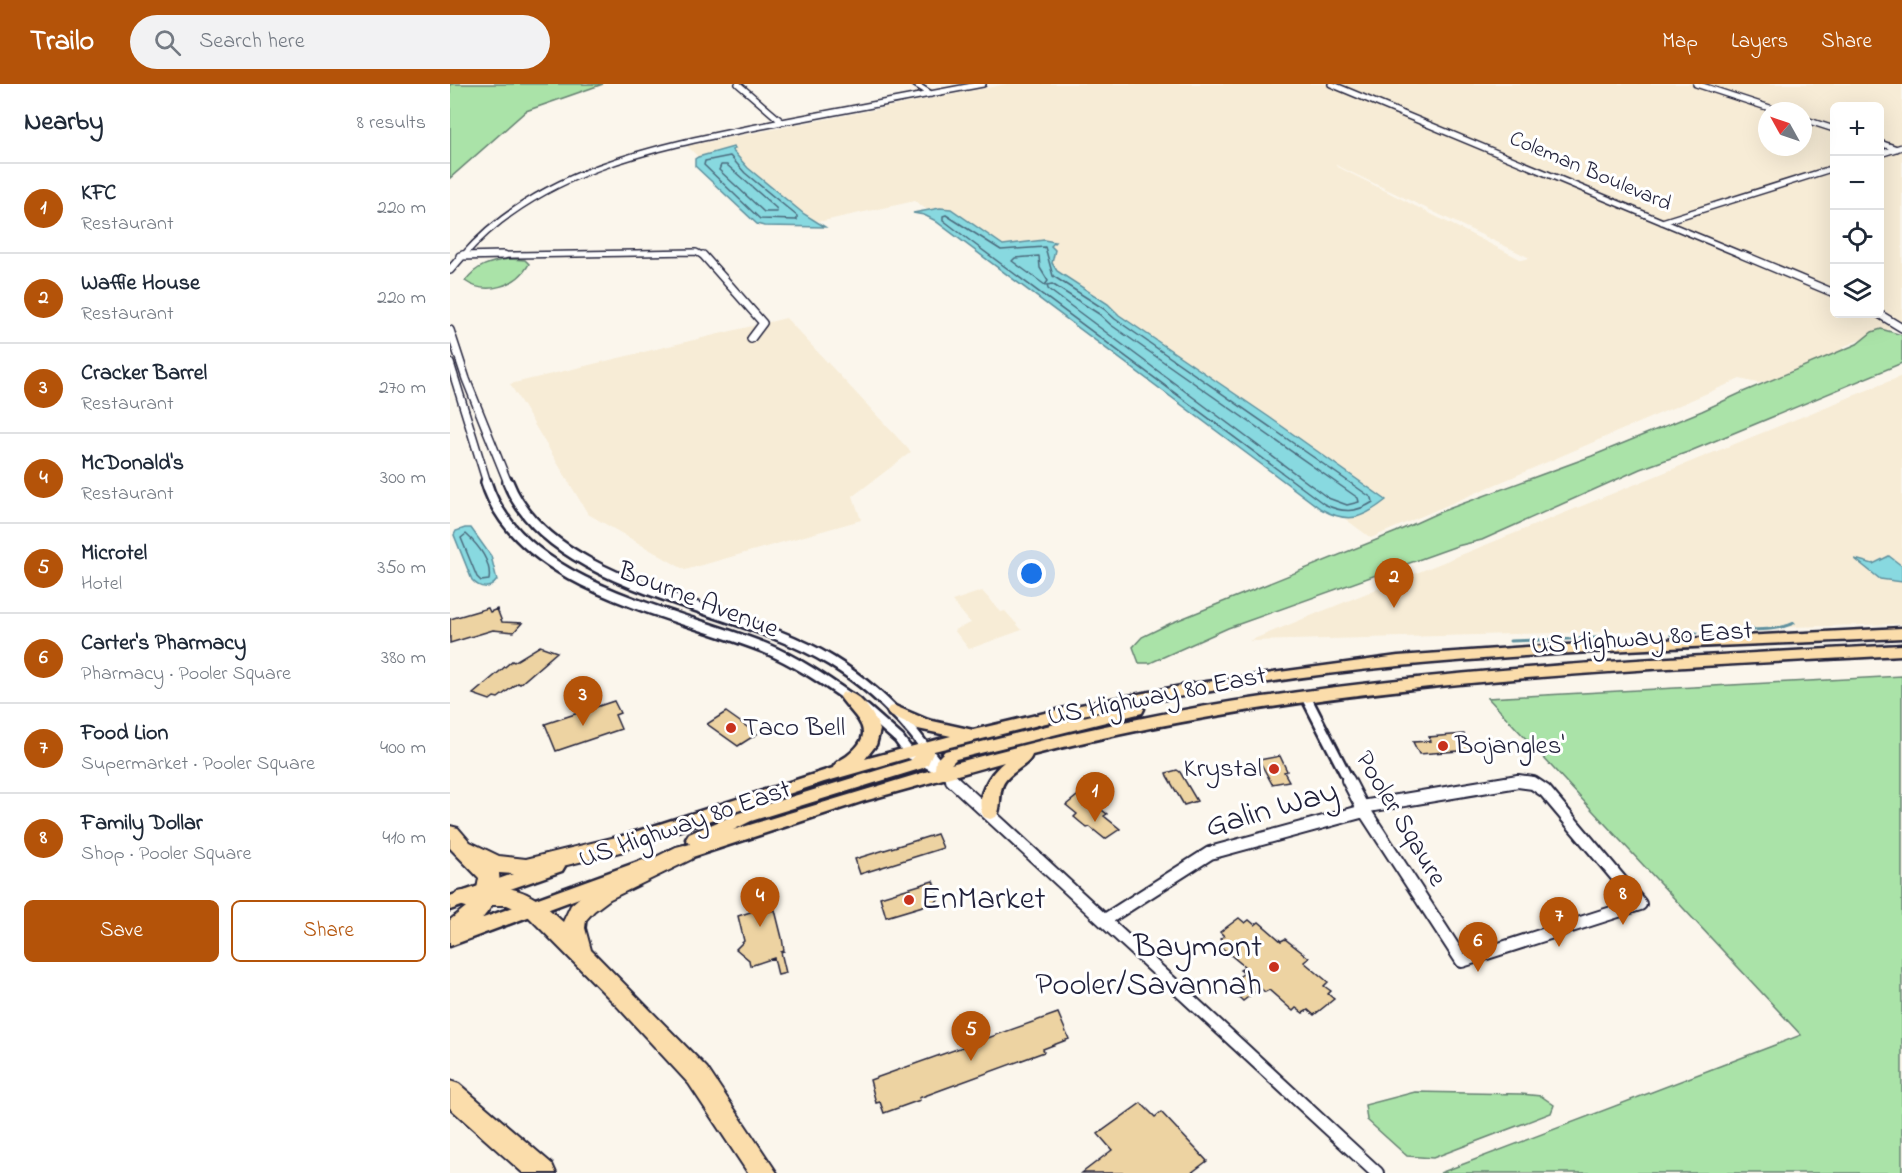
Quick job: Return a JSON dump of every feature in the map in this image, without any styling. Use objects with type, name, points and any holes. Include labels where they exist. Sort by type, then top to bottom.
[{"type":"highway","points":[[458,841],[495,864],[526,867],[616,845]]},
{"type":"highway","points":[[450,932],[468,918],[473,896],[490,876],[458,841]]},
{"type":"highway","points":[[581,953],[574,934],[575,920],[586,906],[603,892],[638,878],[684,853]]},
{"type":"highway","points":[[473,896],[510,896],[533,907],[581,953],[698,1076],[763,1173]]},
{"type":"highway","points":[[450,1092],[542,1173]]},
{"type":"main road","name":"US Highway 80 East","points":[[473,896],[616,845],[818,778],[920,754],[985,733],[1070,712],[1219,686],[1398,661],[1537,651],[1902,633]]},
{"type":"main road","name":"US Highway 80 East","points":[[450,938],[610,878],[774,822],[1035,748],[1171,718],[1413,683],[1902,650]]},
{"type":"main road","points":[[944,772],[942,763],[951,755],[1101,719],[1219,686]]},
{"type":"main road","points":[[818,778],[850,764],[867,747],[872,735],[871,724],[848,697]]},
{"type":"main road","points":[[895,711],[934,728],[985,733]]},
{"type":"main road","points":[[990,813],[990,793],[995,780],[1005,768],[1035,748]]},
{"type":"main road","points":[[610,878],[745,817],[920,754]]},
{"type":"street","points":[[738,84],[782,122]]},
{"type":"street","points":[[915,84],[931,93]]},
{"type":"street","points":[[450,270],[459,256],[488,227],[522,204],[576,177],[669,145],[983,84]]},
{"type":"street","name":"Coleman Boulevard","points":[[1332,84],[1830,291]]},
{"type":"street","points":[[1696,84],[1758,104]]},
{"type":"street","points":[[1812,122],[1830,128]]},
{"type":"street","points":[[1884,144],[1899,148]]},
{"type":"street","points":[[1884,153],[1899,148]]},
{"type":"street","points":[[1662,222],[1830,169]]},
{"type":"street","points":[[459,256],[696,252],[703,255],[763,323],[751,339]]},
{"type":"street","points":[[1884,317],[1902,328]]},
{"type":"street","name":"Bourne Avenue","points":[[450,330],[461,365],[518,504],[553,541],[590,564],[692,604],[784,636],[826,657],[856,677],[895,711],[920,754]]},
{"type":"street","name":"Bourne Avenue","points":[[450,363],[492,500],[508,526],[529,547],[556,566],[587,583],[767,649],[829,683],[848,697],[944,772],[990,813],[1377,1173]]},
{"type":"street","name":"Pooler Sqaure","points":[[1306,697],[1363,809],[1462,961]]},
{"type":"street","name":"Galin Way","points":[[1105,920],[1210,853],[1363,809],[1518,781],[1533,783],[1545,791],[1640,904],[1462,961]]},
{"type":"shaded area","points":[[1007,84],[1902,84],[1902,324],[1842,347],[1846,351],[1775,382],[1757,383],[1740,379],[1371,538],[915,201],[823,221],[762,218],[687,146]],"holes":[[[1336,165],[1530,258],[1522,260]]]},
{"type":"shaded area","points":[[786,318],[911,452],[853,496],[861,520],[685,570],[588,514],[510,384]]},
{"type":"shaded area","points":[[1902,376],[1902,624],[1249,641]]},
{"type":"shaded area","points":[[982,591],[1022,630],[969,649],[954,630],[971,623],[952,601]]},
{"type":"green space","points":[[450,84],[603,84],[526,111],[450,178]]},
{"type":"green space","points":[[509,259],[525,260],[529,264],[524,272],[509,283],[482,288],[465,281],[474,271],[484,265]]},
{"type":"green space","points":[[1881,329],[1902,335],[1902,363],[1688,452],[1640,469],[1482,540],[1457,546],[1228,628],[1150,663],[1139,663],[1133,647],[1142,637],[1171,623],[1440,512],[1592,456],[1702,411],[1857,344],[1872,332]]},
{"type":"green space","points":[[1902,676],[1902,1173],[1440,1173],[1801,1035],[1488,698]]},
{"type":"green space","points":[[1415,1092],[1521,1094],[1541,1096],[1554,1105],[1551,1113],[1433,1158],[1407,1156],[1367,1120],[1365,1105]]},
{"type":"water","points":[[733,147],[735,149],[732,150],[748,168],[804,214],[825,227],[757,224],[695,166],[695,159],[698,157]]},
{"type":"water","points":[[940,208],[951,209],[1003,245],[1044,240],[1055,242],[1051,246],[1055,250],[1052,263],[1057,271],[1108,304],[1119,315],[1386,500],[1370,512],[1355,517],[1339,517],[1321,509],[934,220],[913,213]]},
{"type":"water","points":[[471,528],[491,556],[497,580],[488,587],[482,587],[472,580],[454,535],[456,531]]},
{"type":"water","points":[[1889,556],[1902,566],[1902,582],[1880,579],[1855,559],[1873,564]]},
{"type":"building","points":[[488,608],[490,612],[497,609],[502,622],[522,623],[514,632],[493,630],[450,643],[450,619]]},
{"type":"building","points":[[540,646],[557,652],[520,684],[518,683],[498,698],[494,697],[490,700],[473,694],[512,661],[514,662]]},
{"type":"building","points":[[614,701],[620,713],[615,715],[621,729],[556,751],[545,724]]},
{"type":"building","name":"Taco Bell","points":[[726,712],[757,734],[738,746],[707,724]]},
{"type":"building","name":"Bojangles'","points":[[1464,734],[1472,750],[1419,754],[1413,742],[1431,741],[1429,737]]},
{"type":"building","name":"Krystal","points":[[1280,756],[1289,781],[1272,784],[1259,760]]},
{"type":"building","points":[[1177,770],[1197,801],[1184,805],[1166,773]]},
{"type":"building","points":[[1077,796],[1107,814],[1104,816],[1120,829],[1105,839],[1090,827],[1087,828],[1074,817],[1077,814],[1066,805]]},
{"type":"building","name":"EnMarket","points":[[937,834],[943,848],[860,874],[855,859]]},
{"type":"building","name":"EnMarket","points":[[933,881],[939,898],[936,902],[886,917],[880,897]]},
{"type":"building","points":[[769,906],[770,911],[775,910],[784,951],[781,952],[786,973],[778,975],[774,958],[750,966],[749,960],[736,949],[744,941],[738,916]]},
{"type":"building","name":"Baymont Pooler/Savannah","points":[[1239,918],[1245,923],[1249,920],[1255,925],[1259,922],[1281,941],[1285,939],[1309,958],[1304,962],[1328,982],[1324,986],[1331,991],[1328,994],[1334,999],[1314,1015],[1308,1010],[1303,1013],[1296,1008],[1293,1011],[1269,990],[1265,992],[1260,988],[1243,1001],[1227,986],[1244,973],[1240,970],[1245,967],[1221,947],[1225,944],[1220,939],[1224,936],[1220,932]]},
{"type":"building","points":[[1058,1013],[1069,1039],[1043,1049],[1044,1052],[884,1113],[880,1102],[876,1103],[870,1080]]},
{"type":"building","points":[[1141,1103],[1155,1117],[1161,1112],[1207,1161],[1191,1173],[1082,1173],[1112,1150],[1098,1134]]},
{"type":"waterway","points":[[1717,633],[1775,628],[1794,623]]},
{"type":"waterway","points":[[1671,635],[1696,633]]},
{"type":"waterway","points":[[1510,641],[1654,636]]},
{"type":"place","name":"Waffle House","points":[[1394,608]]},
{"type":"place","name":"Cracker Barrel","points":[[583,726]]},
{"type":"place","name":"Taco Bell","points":[[731,728]]},
{"type":"place","name":"Bojangles'","points":[[1443,746]]},
{"type":"place","name":"Krystal","points":[[1274,769]]},
{"type":"place","name":"KFC","points":[[1095,822]]},
{"type":"place","name":"EnMarket","points":[[909,900]]},
{"type":"place","name":"Family Dollar","points":[[1623,925]]},
{"type":"place","name":"McDonald's","points":[[760,927]]},
{"type":"place","name":"Food Lion","points":[[1559,947]]},
{"type":"place","name":"Baymont Pooler/Savannah","points":[[1274,967]]},
{"type":"place","name":"Carter's Pharmacy","points":[[1478,972]]},
{"type":"place","name":"Microtel","points":[[971,1061]]}]
